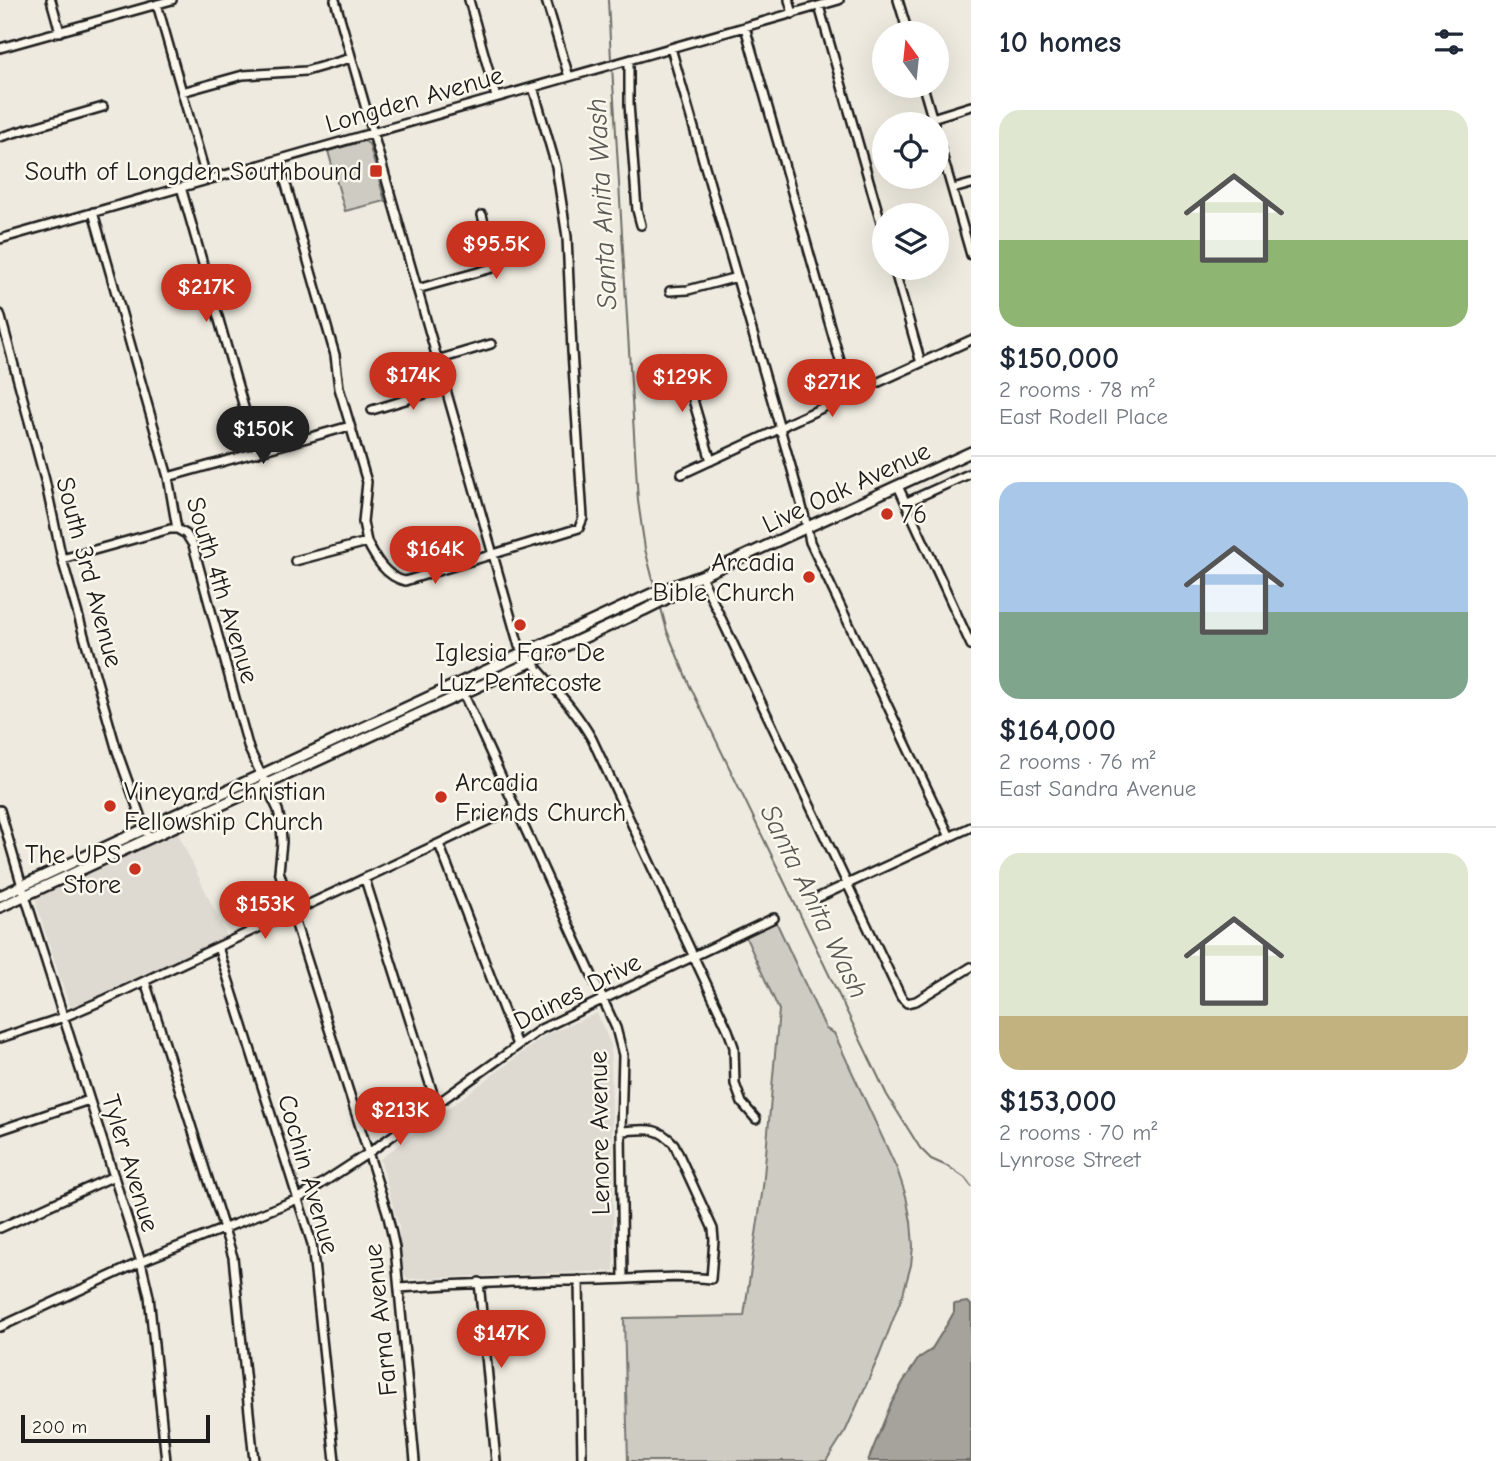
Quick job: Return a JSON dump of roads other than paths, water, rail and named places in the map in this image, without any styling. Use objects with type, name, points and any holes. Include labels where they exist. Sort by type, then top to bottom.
[{"type":"main road","name":"Live Oak Avenue","points":[[460,689],[524,653],[663,595],[971,452]]},
{"type":"main road","name":"Live Oak Avenue","points":[[0,896],[147,833],[460,689],[531,662],[652,599]]},
{"type":"main road","name":"Live Oak Avenue","points":[[0,907],[147,833]]},
{"type":"street","points":[[51,0],[60,32]]},
{"type":"street","points":[[0,48],[172,0]]},
{"type":"street","points":[[335,0],[519,646],[581,719],[592,739],[728,1030],[734,1047],[735,1084],[738,1094],[742,1104],[756,1119]]},
{"type":"street","points":[[469,0],[496,97]]},
{"type":"street","points":[[546,0],[569,77]]},
{"type":"street","points":[[789,0],[793,13]]},
{"type":"street","name":"Longden Avenue","points":[[0,239],[839,0]]},
{"type":"street","points":[[898,0],[904,21]]},
{"type":"street","points":[[157,4],[207,180]]},
{"type":"street","points":[[819,6],[875,203]]},
{"type":"street","points":[[745,27],[850,396]]},
{"type":"street","points":[[671,48],[810,541],[950,837]]},
{"type":"street","points":[[182,92],[243,75],[306,71],[351,58]]},
{"type":"street","points":[[629,60],[629,104],[640,225]]},
{"type":"street","points":[[279,160],[335,355],[339,388],[367,482],[363,522],[367,542],[376,559],[395,579],[405,580],[493,555],[579,528],[583,518],[567,237],[555,166],[533,87]]},
{"type":"street","points":[[949,115],[971,106]]},
{"type":"street","points":[[0,137],[103,107]]},
{"type":"street","points":[[949,176],[971,255]]},
{"type":"street","points":[[953,189],[971,184]]},
{"type":"street","points":[[181,187],[257,453]]},
{"type":"street","name":"South 4th Avenue","points":[[93,212],[168,477],[177,529],[186,534],[193,545],[249,749],[264,780]]},
{"type":"street","points":[[417,289],[496,267],[482,215]]},
{"type":"street","points":[[670,291],[688,290],[737,277]]},
{"type":"street","points":[[897,280],[921,363]]},
{"type":"street","name":"South 3rd Avenue","points":[[0,314],[45,480],[62,559],[117,751],[147,833]]},
{"type":"street","points":[[682,474],[971,340]]},
{"type":"street","points":[[437,360],[491,344]]},
{"type":"street","points":[[681,359],[711,461]]},
{"type":"street","points":[[372,410],[445,388]]},
{"type":"street","points":[[168,477],[351,426]]},
{"type":"street","name":"Live Oak Avenue","points":[[907,502],[971,473]]},
{"type":"street","points":[[898,486],[971,645]]},
{"type":"street","points":[[62,559],[177,529]]},
{"type":"street","points":[[295,561],[367,542]]},
{"type":"street","points":[[701,576],[901,998],[907,1003],[916,1002],[971,967]]},
{"type":"street","name":"Lenore Avenue","points":[[460,689],[617,1028],[622,1055],[623,1279]]},
{"type":"street","name":"Farna Avenue","points":[[264,780],[278,810],[281,825],[279,871],[387,1212],[395,1248],[415,1461]]},
{"type":"street","points":[[0,1038],[64,1017],[145,981],[515,808]]},
{"type":"street","name":"Tyler Avenue","points":[[0,810],[2,824],[141,1262],[149,1296],[166,1461]]},
{"type":"street","points":[[819,897],[971,827]]},
{"type":"street","points":[[439,844],[517,1045]]},
{"type":"street","points":[[365,879],[436,1103]]},
{"type":"street","name":"Daines Drive","points":[[0,1327],[141,1262],[298,1199],[368,1154],[541,1029],[774,918]]},
{"type":"street","name":"Cochin Avenue","points":[[218,947],[312,1244],[335,1461]]},
{"type":"street","points":[[145,981],[233,1257],[254,1461]]},
{"type":"street","points":[[0,1130],[89,1100]]},
{"type":"street","points":[[399,1288],[479,1282],[711,1279],[713,1228],[674,1144],[666,1135],[654,1130],[621,1132]]},
{"type":"street","points":[[0,1228],[114,1176]]},
{"type":"street","points":[[579,1280],[582,1461]]},
{"type":"street","points":[[479,1282],[496,1461]]},
{"type":"waterway","name":"Santa Anita Wash","points":[[608,0],[611,60]]},
{"type":"waterway","name":"Santa Anita Wash","points":[[612,66],[638,501],[645,549],[654,584]]},
{"type":"waterway","name":"Santa Anita Wash","points":[[661,608],[667,631],[689,684],[887,1095],[920,1148],[931,1159],[965,1178],[971,1186]]},
{"type":"place","name":"South of Longden Southbound","points":[[376,171]]},
{"type":"place","name":"76","points":[[887,514]]},
{"type":"place","name":"Arcadia Bible Church","points":[[809,577]]},
{"type":"place","name":"Iglesia Faro De Luz Pentecoste","points":[[520,625]]},
{"type":"place","name":"Arcadia Friends Church","points":[[441,797]]},
{"type":"place","name":"Vineyard Christian Fellowship Church","points":[[110,806]]},
{"type":"place","name":"The UPS Store","points":[[135,869]]}]
